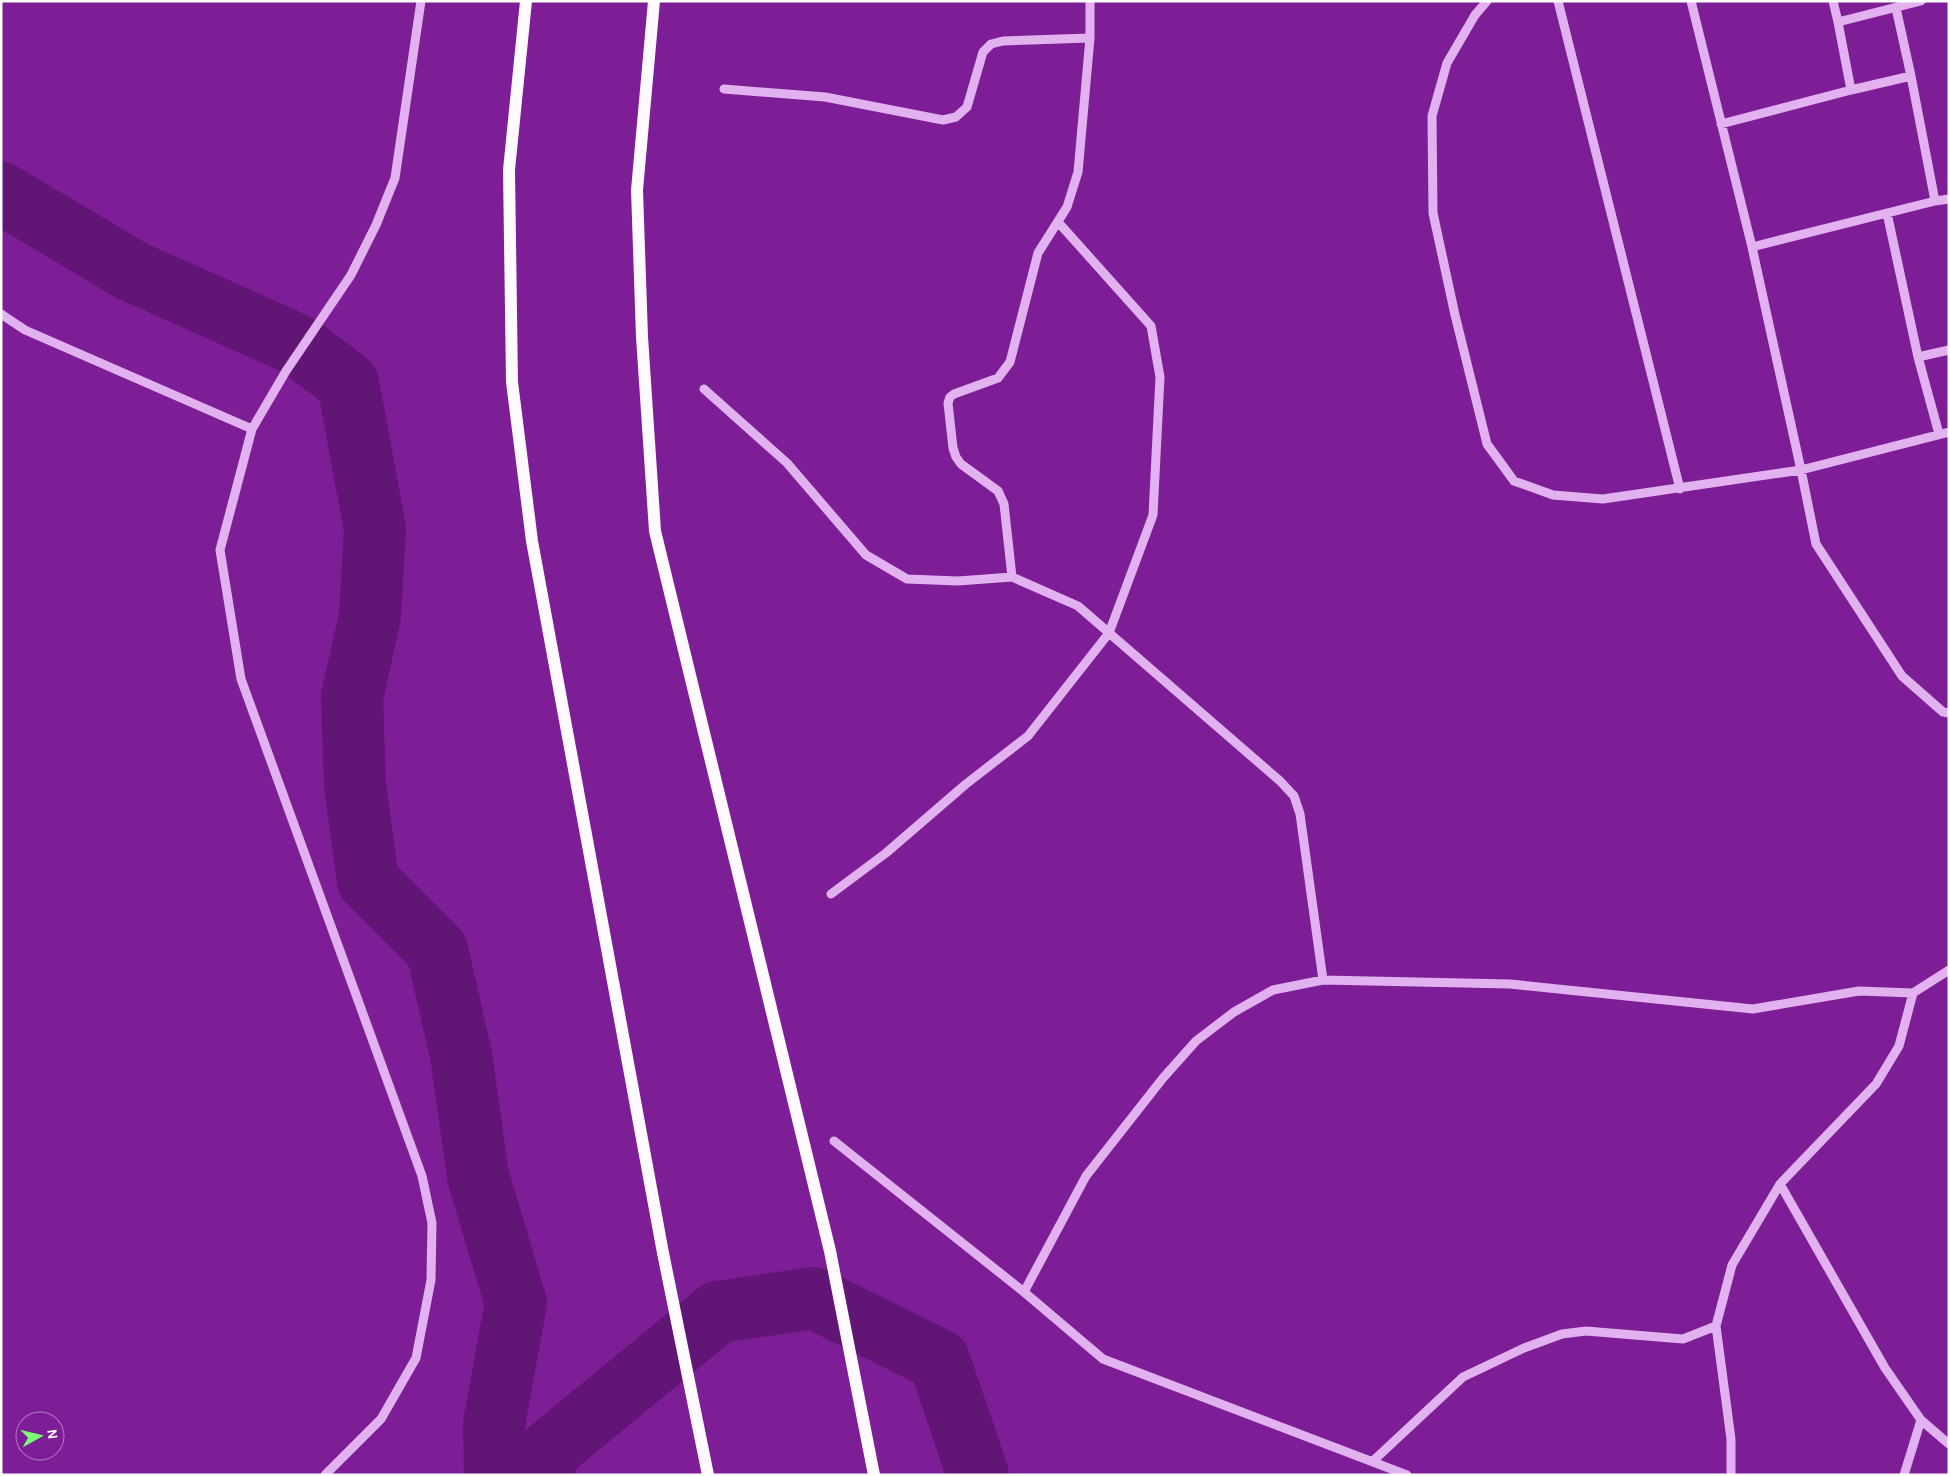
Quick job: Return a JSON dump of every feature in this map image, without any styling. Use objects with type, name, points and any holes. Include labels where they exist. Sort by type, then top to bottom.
[{"type":"main road","points":[[526,1],[509,170],[512,382],[532,541],[663,1253],[708,1475]]},
{"type":"main road","points":[[654,1],[637,190],[642,338],[655,531],[830,1251],[874,1475]]},
{"type":"street","points":[[325,1475],[381,1419],[416,1358],[431,1280],[432,1223],[422,1176],[241,679],[220,550],[252,429],[286,371],[351,275],[376,225],[395,178],[421,1]]},
{"type":"street","points":[[1012,576],[1004,504],[998,491],[962,464],[956,456],[948,403],[950,397],[954,394],[998,378],[1010,362],[1038,253],[1066,207],[1078,172],[1090,38],[1090,1]]},
{"type":"street","points":[[1487,1],[1475,15],[1447,63],[1432,116],[1433,213],[1455,315],[1487,444],[1514,481],[1553,495],[1603,499],[1802,470],[1949,432]]},
{"type":"street","points":[[1558,1],[1680,489]]},
{"type":"street","points":[[1691,1],[1752,247],[1802,470],[1816,544],[1902,676],[1943,712],[1949,713]]},
{"type":"street","points":[[1833,1],[1851,90]]},
{"type":"street","points":[[1838,22],[1921,1]]},
{"type":"street","points":[[1896,8],[1935,202]]},
{"type":"street","points":[[724,89],[825,98],[943,120],[956,117],[967,107],[983,52],[991,44],[1004,41],[1090,38]]},
{"type":"street","points":[[1721,124],[1911,76]]},
{"type":"street","points":[[1752,247],[1949,199]]},
{"type":"street","points":[[1887,214],[1918,357],[1939,434]]},
{"type":"street","points":[[831,894],[886,852],[966,784],[1028,736],[1109,633],[1153,515],[1160,377],[1151,326],[1058,222]]},
{"type":"street","points":[[1,314],[25,330],[252,429]]},
{"type":"street","points":[[1918,357],[1949,350]]},
{"type":"street","points":[[704,389],[787,463],[866,555],[907,579],[958,581],[1012,576],[1078,606],[1280,781],[1294,796],[1300,814],[1323,980]]},
{"type":"street","points":[[1024,1292],[1086,1176],[1163,1078],[1196,1041],[1234,1012],[1273,990],[1323,980],[1510,984],[1753,1009],[1859,991],[1913,993],[1949,970]]},
{"type":"street","points":[[1731,1475],[1731,1438],[1716,1326],[1732,1266],[1780,1184],[1876,1084],[1899,1046],[1913,993]]},
{"type":"street","points":[[834,1141],[1024,1292],[1103,1359],[1407,1475]]},
{"type":"street","points":[[1780,1184],[1885,1368],[1921,1420],[1949,1444]]},
{"type":"street","points":[[1372,1462],[1463,1377],[1562,1334],[1586,1331],[1683,1339],[1716,1326]]},
{"type":"street","points":[[1904,1475],[1921,1420]]},
{"type":"waterway","points":[[1,193],[132,271],[298,345],[348,383],[375,529],[370,616],[352,697],[355,785],[368,881],[437,950],[461,1055],[478,1176],[516,1303],[494,1424],[495,1475]]},
{"type":"waterway","points":[[541,1475],[551,1449],[718,1312],[814,1298],[939,1360],[978,1475]]}]
